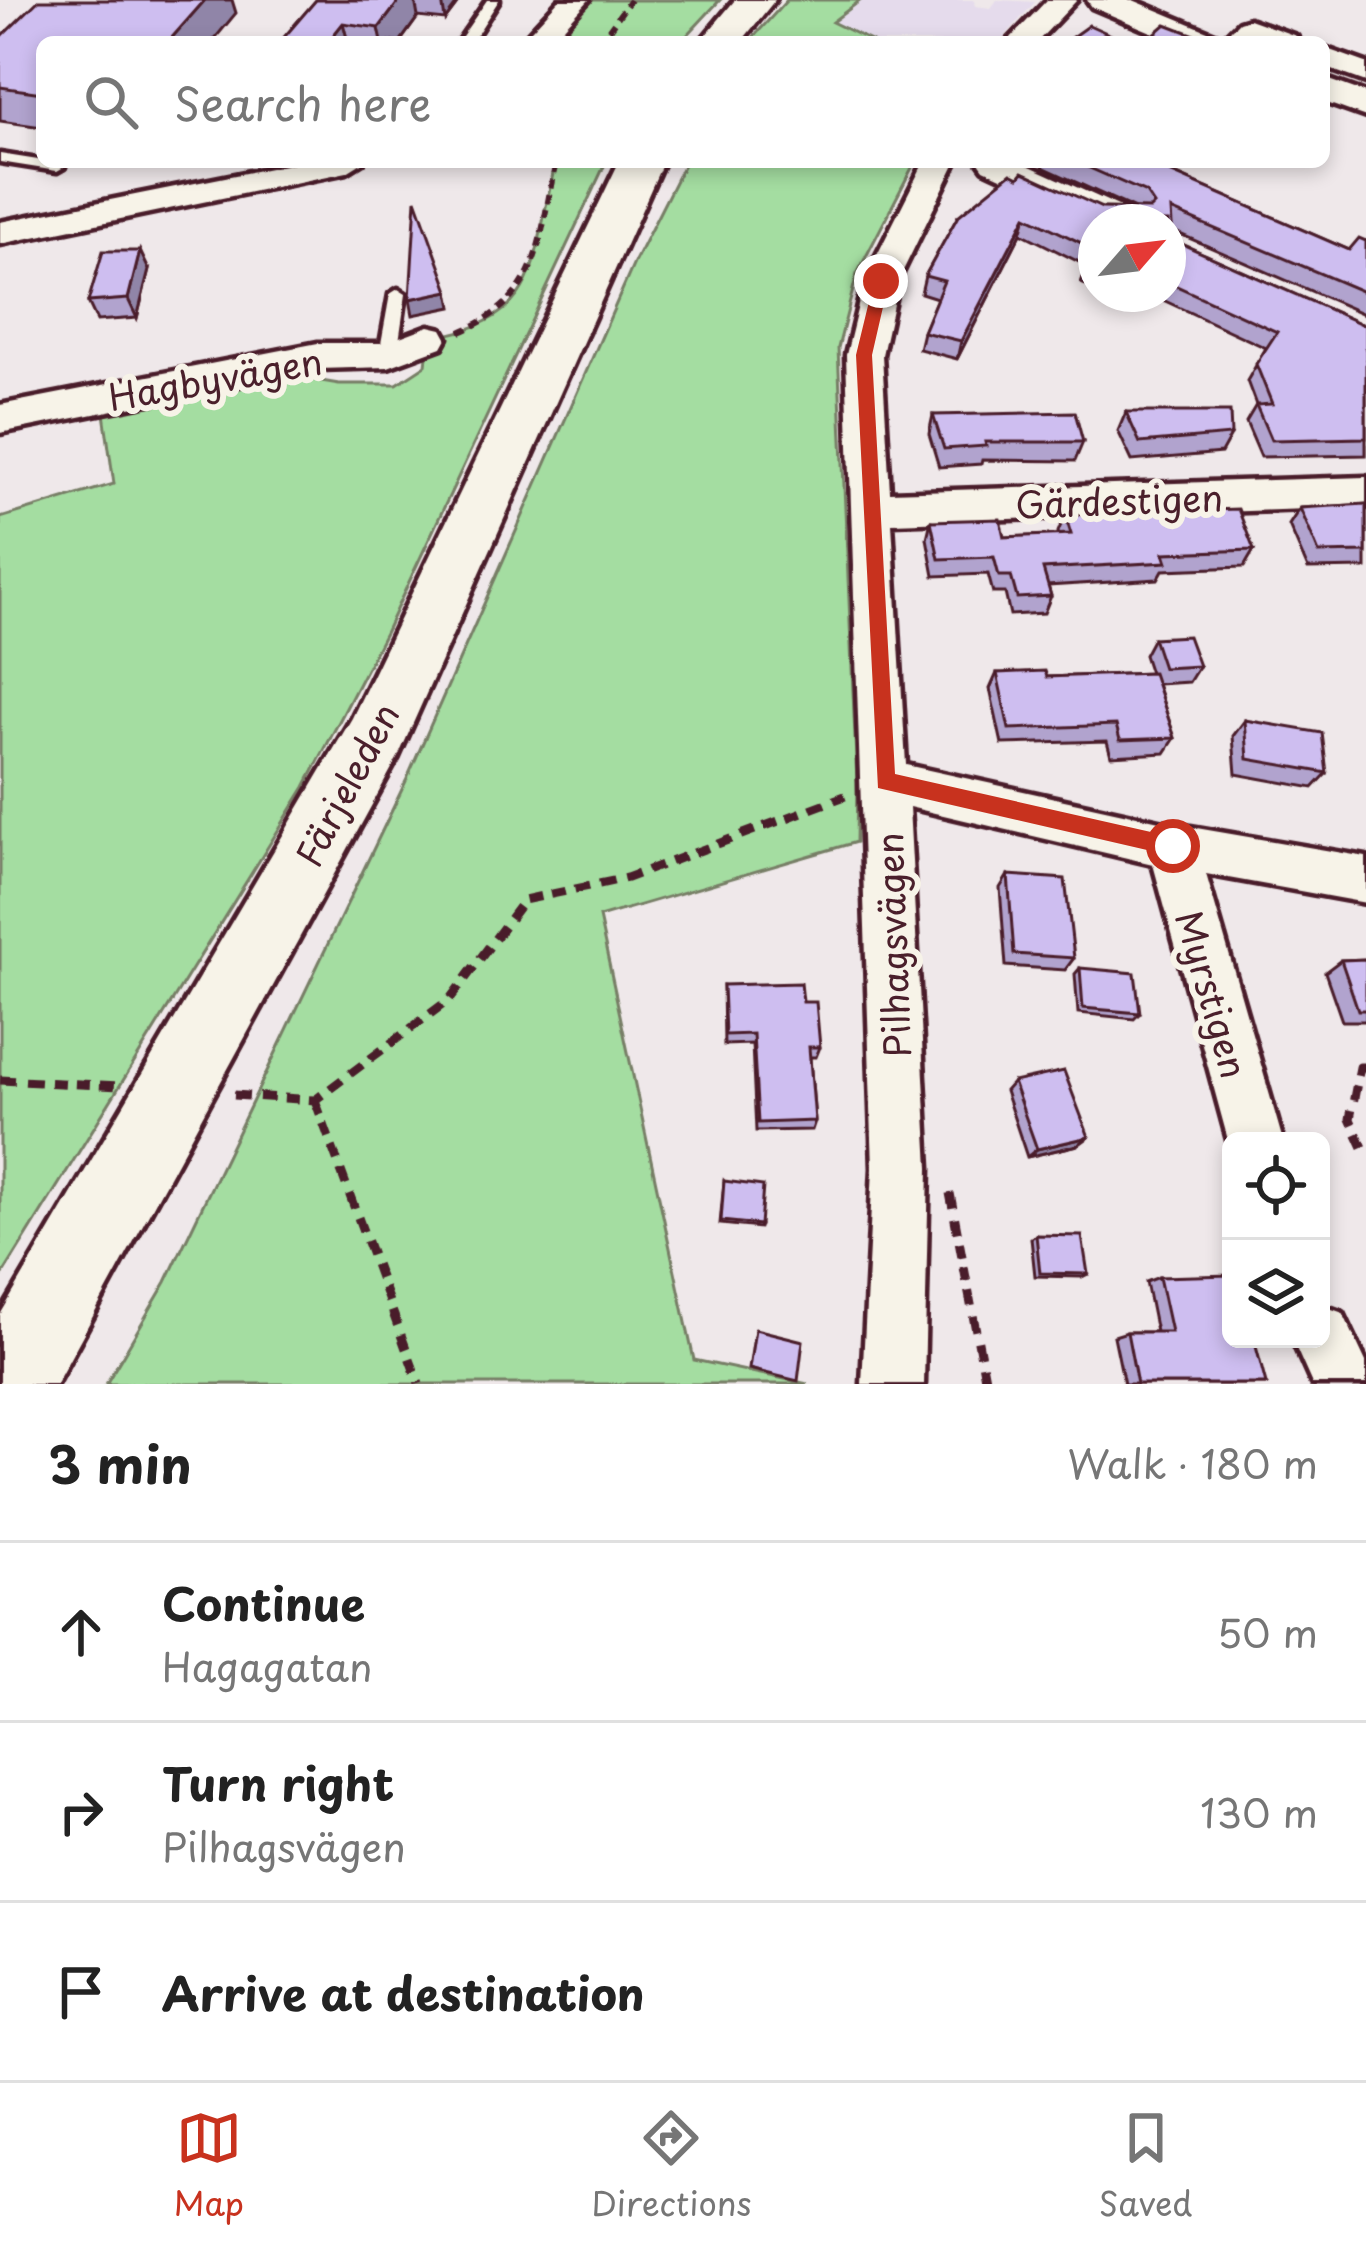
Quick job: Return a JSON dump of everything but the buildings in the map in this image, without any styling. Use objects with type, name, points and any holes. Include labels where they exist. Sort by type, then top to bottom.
[{"type":"main road","points":[[725,36],[756,0]]},
{"type":"main road","name":"Färjeleden","points":[[8,1384],[375,737],[638,168]]},
{"type":"street","points":[[540,36],[575,0]]},
{"type":"street","points":[[1027,36],[1063,0]]},
{"type":"street","points":[[1104,0],[1191,36]]},
{"type":"street","points":[[1240,36],[1249,28],[1270,36]]},
{"type":"street","points":[[1330,59],[1366,73]]},
{"type":"street","points":[[1330,91],[1366,106]]},
{"type":"street","points":[[0,233],[318,168]]},
{"type":"street","name":"Pilhagsvägen","points":[[893,1384],[901,1168],[864,355],[881,281],[937,168]]},
{"type":"street","points":[[1007,168],[1086,204]]},
{"type":"street","name":"Hagbyvägen","points":[[0,419],[318,356],[388,355],[429,338]]},
{"type":"street","name":"Gärdestigen","points":[[871,508],[1366,492]]},
{"type":"street","points":[[886,781],[1173,846],[1366,880]]},
{"type":"street","name":"Myrstigen","points":[[1173,846],[1252,1132]]},
{"type":"street","points":[[1327,1348],[1344,1384]]},
{"type":"lane","points":[[468,36],[493,0]]},
{"type":"lane","points":[[0,158],[36,164]]},
{"type":"lane","points":[[388,355],[398,294]]},
{"type":"path","points":[[604,36],[630,0]]},
{"type":"path","points":[[429,338],[491,322],[526,289],[555,168]]},
{"type":"path","points":[[0,1080],[10,1077],[315,1100],[449,999],[524,900],[627,878],[886,781]]},
{"type":"path","points":[[1366,1067],[1360,1067],[1350,1119],[1366,1154]]},
{"type":"path","points":[[315,1100],[419,1384]]},
{"type":"shaded area","points":[[861,0],[974,0],[975,6],[991,8],[997,0],[1035,2],[1005,36],[860,36],[831,22]]},
{"type":"green space","points":[[592,0],[720,0],[687,36],[558,36]]},
{"type":"green space","points":[[787,0],[861,0],[832,22],[861,36],[754,36]]},
{"type":"green space","points":[[555,168],[603,168],[386,631],[305,787],[0,1279],[0,518],[114,484],[103,406],[274,373],[339,384],[397,384],[426,365],[429,338],[468,329],[515,299],[536,255]]},
{"type":"green space","points":[[682,168],[912,168],[857,274],[838,348],[856,842],[599,917],[694,1360],[808,1384],[106,1384],[166,1282],[406,781],[635,261]]},
{"type":"route","points":[[881,281],[864,355],[886,781],[1173,846]]}]
